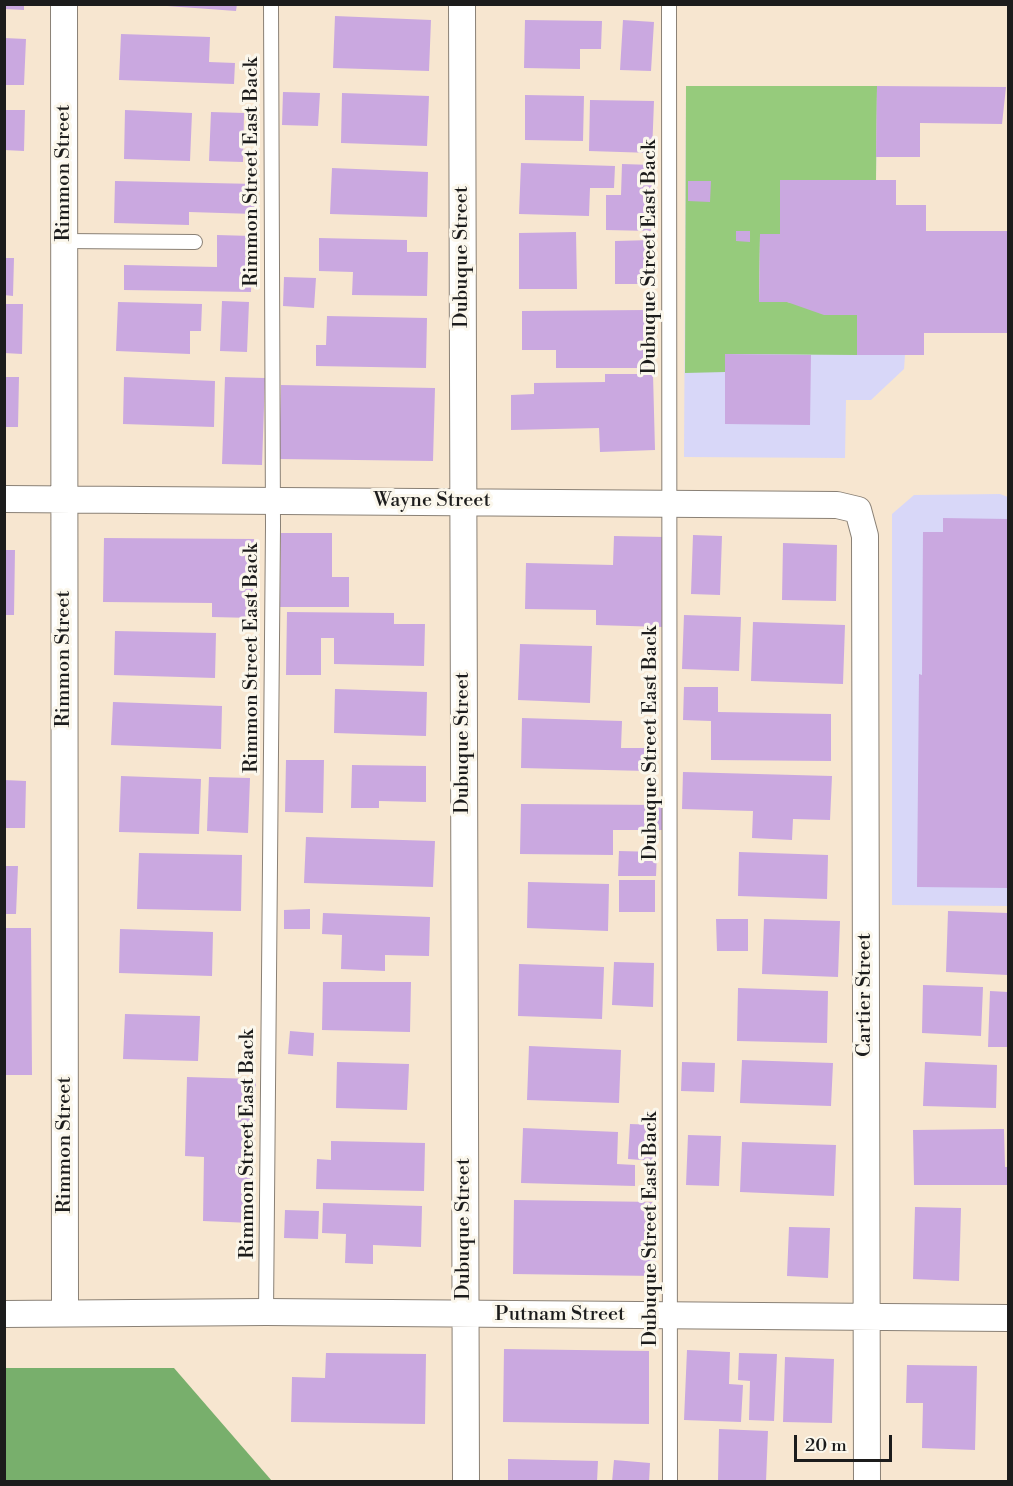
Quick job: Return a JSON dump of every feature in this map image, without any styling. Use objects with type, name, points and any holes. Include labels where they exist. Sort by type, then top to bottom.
[{"type":"street","name":"Rimmon Street","points":[[64,4],[65,1313]]},
{"type":"street","name":"Dubuque Street","points":[[462,4],[466,1482]]},
{"type":"street","name":"Wayne Street","points":[[4,499],[837,505],[858,510]]},
{"type":"street","name":"Cartier Street","points":[[858,510],[865,536],[867,1482]]},
{"type":"street","name":"Putnam Street","points":[[4,1314],[266,1312],[1008,1318]]},
{"type":"lane","name":"Rimmon Street East Back","points":[[266,1312],[273,500],[271,4]]},
{"type":"lane","name":"Dubuque Street East Back","points":[[669,4],[669,1482]]},
{"type":"lane","points":[[64,241],[195,242]]},
{"type":"shaded area","points":[[686,86],[877,86],[876,180],[780,180],[780,234],[760,235],[759,301],[858,355],[905,355],[904,369],[871,400],[846,400],[845,458],[684,457]]},
{"type":"shaded area","points":[[1000,494],[1008,497],[1008,906],[892,905],[892,514],[914,495]]},
{"type":"green space","points":[[686,86],[877,86],[876,180],[780,180],[780,234],[760,235],[759,301],[787,302],[857,315],[857,355],[725,354],[725,372],[685,373]]},
{"type":"green space","points":[[5,1368],[174,1368],[272,1481],[5,1481]]},
{"type":"building","points":[[4,4],[24,4],[24,10],[4,9]]},
{"type":"building","points":[[140,4],[237,4],[236,11]]},
{"type":"building","points":[[335,16],[431,20],[429,71],[333,68]]},
{"type":"building","points":[[525,20],[602,21],[601,49],[580,49],[580,69],[524,68]]},
{"type":"building","points":[[623,20],[654,22],[651,71],[620,70]]},
{"type":"building","points":[[121,34],[210,37],[209,62],[235,63],[234,84],[119,80]]},
{"type":"building","points":[[4,38],[26,39],[24,85],[4,85]]},
{"type":"building","points":[[877,86],[1006,87],[1002,124],[920,123],[920,157],[876,157]]},
{"type":"building","points":[[283,92],[320,93],[318,126],[282,125]]},
{"type":"building","points":[[342,93],[429,96],[427,146],[341,143]]},
{"type":"building","points":[[525,95],[584,96],[583,141],[525,140]]},
{"type":"building","points":[[590,100],[654,101],[652,153],[589,151]]},
{"type":"building","points":[[4,110],[25,110],[24,151],[4,150]]},
{"type":"building","points":[[125,110],[192,113],[190,161],[124,159]]},
{"type":"building","points":[[211,112],[244,113],[243,162],[209,161]]},
{"type":"building","points":[[521,163],[615,166],[614,188],[590,188],[589,216],[519,214]]},
{"type":"building","points":[[622,164],[653,165],[651,231],[606,230],[606,195],[621,195]]},
{"type":"building","points":[[332,168],[428,172],[427,217],[330,214]]},
{"type":"building","points":[[780,180],[896,180],[896,205],[926,205],[926,231],[1008,231],[1008,333],[924,333],[924,355],[857,355],[857,315],[824,315],[787,302],[759,302],[760,234],[780,234]]},
{"type":"building","points":[[115,181],[257,184],[255,214],[189,212],[189,225],[114,223]]},
{"type":"building","points":[[688,181],[711,181],[710,202],[688,201]]},
{"type":"building","points":[[736,231],[750,231],[750,242],[736,241]]},
{"type":"building","points":[[576,232],[577,289],[519,289],[519,233]]},
{"type":"building","points":[[217,235],[252,236],[251,292],[124,290],[124,265],[217,267]]},
{"type":"building","points":[[319,238],[407,240],[407,252],[428,252],[427,296],[352,295],[353,272],[319,271]]},
{"type":"building","points":[[652,240],[652,284],[615,284],[615,241]]},
{"type":"building","points":[[4,258],[14,258],[13,296],[4,295]]},
{"type":"building","points":[[284,277],[316,278],[314,308],[283,306]]},
{"type":"building","points":[[222,301],[249,302],[247,352],[220,351]]},
{"type":"building","points":[[118,302],[202,304],[201,331],[190,331],[190,354],[116,351]]},
{"type":"building","points":[[4,304],[23,304],[22,354],[4,353]]},
{"type":"building","points":[[647,310],[648,368],[556,368],[556,350],[522,350],[522,311]]},
{"type":"building","points":[[327,316],[427,318],[426,368],[316,366],[316,345],[326,345]]},
{"type":"building","points":[[725,354],[811,355],[810,425],[725,424]]},
{"type":"building","points":[[605,374],[653,374],[655,450],[600,452],[599,428],[511,430],[511,395],[534,394],[534,383],[605,382]]},
{"type":"building","points":[[4,377],[19,377],[18,427],[4,427]]},
{"type":"building","points":[[124,377],[215,381],[214,427],[123,424]]},
{"type":"building","points":[[225,377],[265,378],[262,465],[222,464]]},
{"type":"building","points":[[281,385],[435,388],[433,461],[279,459]]},
{"type":"building","points":[[943,518],[1008,519],[1008,888],[917,887],[923,532],[943,532]]},
{"type":"building","points":[[281,533],[332,533],[332,577],[349,577],[349,607],[280,607]]},
{"type":"building","points":[[693,535],[722,536],[720,595],[691,594]]},
{"type":"building","points":[[614,536],[665,537],[663,627],[596,625],[596,610],[525,609],[526,563],[613,565]]},
{"type":"building","points":[[104,538],[254,539],[253,618],[212,617],[212,603],[103,602]]},
{"type":"building","points":[[783,543],[837,545],[836,601],[782,600]]},
{"type":"building","points":[[4,550],[15,550],[14,615],[4,615]]},
{"type":"building","points":[[287,612],[394,613],[394,624],[425,624],[424,666],[334,664],[334,638],[321,638],[321,675],[286,675]]},
{"type":"building","points":[[684,615],[741,617],[739,671],[682,669]]},
{"type":"building","points":[[753,622],[845,625],[843,684],[751,681]]},
{"type":"building","points":[[115,631],[216,633],[215,678],[114,675]]},
{"type":"building","points":[[520,644],[592,646],[590,703],[518,700]]},
{"type":"building","points":[[684,687],[718,687],[718,712],[831,714],[831,761],[711,760],[711,721],[683,720]]},
{"type":"building","points":[[335,689],[427,692],[426,736],[334,733]]},
{"type":"building","points":[[113,702],[222,706],[221,749],[111,745]]},
{"type":"building","points":[[522,718],[622,721],[621,748],[647,748],[647,771],[521,768]]},
{"type":"building","points":[[286,760],[324,760],[323,813],[285,812]]},
{"type":"building","points":[[352,765],[426,766],[426,802],[379,801],[379,808],[351,808]]},
{"type":"building","points":[[683,772],[832,776],[830,820],[793,819],[792,840],[752,838],[753,811],[682,809]]},
{"type":"building","points":[[121,776],[201,779],[199,834],[119,832]]},
{"type":"building","points":[[209,777],[250,778],[248,833],[207,831]]},
{"type":"building","points":[[4,780],[26,781],[25,828],[4,828]]},
{"type":"building","points":[[521,804],[663,805],[663,830],[613,830],[613,855],[520,854]]},
{"type":"building","points":[[306,837],[435,841],[433,887],[304,883]]},
{"type":"building","points":[[619,851],[657,852],[656,876],[618,876]]},
{"type":"building","points":[[739,852],[828,855],[827,899],[738,896]]},
{"type":"building","points":[[139,853],[242,855],[241,911],[137,909]]},
{"type":"building","points":[[4,866],[18,866],[16,914],[4,914]]},
{"type":"building","points":[[619,880],[655,880],[655,912],[619,912]]},
{"type":"building","points":[[528,882],[609,884],[608,931],[527,928]]},
{"type":"building","points":[[310,909],[310,929],[284,929],[284,910]]},
{"type":"building","points":[[948,911],[1008,913],[1008,975],[946,972]]},
{"type":"building","points":[[323,913],[430,917],[429,956],[385,955],[385,971],[341,969],[342,935],[322,934]]},
{"type":"building","points":[[716,919],[748,919],[748,951],[717,951]]},
{"type":"building","points":[[764,919],[840,921],[838,977],[762,974]]},
{"type":"building","points":[[4,928],[31,928],[32,1075],[4,1075]]},
{"type":"building","points":[[120,929],[213,932],[212,976],[119,973]]},
{"type":"building","points":[[614,962],[654,963],[653,1007],[612,1005]]},
{"type":"building","points":[[519,964],[604,967],[602,1019],[518,1016]]},
{"type":"building","points":[[323,982],[411,982],[410,1032],[322,1030]]},
{"type":"building","points":[[923,985],[983,987],[981,1036],[922,1033]]},
{"type":"building","points":[[738,988],[828,991],[827,1043],[737,1041]]},
{"type":"building","points":[[990,991],[1008,992],[1008,1047],[988,1047]]},
{"type":"building","points":[[125,1014],[200,1016],[198,1061],[123,1059]]},
{"type":"building","points":[[290,1031],[314,1033],[313,1056],[288,1054]]},
{"type":"building","points":[[529,1046],[621,1050],[619,1103],[527,1100]]},
{"type":"building","points":[[742,1060],[833,1063],[831,1106],[740,1103]]},
{"type":"building","points":[[337,1062],[409,1064],[407,1110],[336,1108]]},
{"type":"building","points":[[682,1062],[715,1063],[714,1092],[681,1091]]},
{"type":"building","points":[[925,1062],[997,1065],[996,1108],[923,1106]]},
{"type":"building","points":[[187,1077],[256,1079],[252,1223],[203,1221],[204,1157],[185,1156]]},
{"type":"building","points":[[630,1124],[657,1125],[655,1161],[628,1159]]},
{"type":"building","points":[[523,1128],[618,1132],[617,1164],[635,1165],[635,1186],[521,1183]]},
{"type":"building","points":[[1004,1129],[1008,1185],[914,1185],[913,1130]]},
{"type":"building","points":[[688,1135],[721,1136],[719,1186],[686,1185]]},
{"type":"building","points":[[331,1141],[425,1143],[424,1191],[316,1189],[317,1159],[331,1160]]},
{"type":"building","points":[[742,1142],[836,1145],[834,1196],[740,1192]]},
{"type":"building","points":[[514,1200],[656,1202],[655,1276],[513,1274]]},
{"type":"building","points":[[323,1203],[422,1206],[421,1247],[373,1245],[373,1264],[345,1263],[346,1234],[322,1233]]},
{"type":"building","points":[[915,1207],[961,1208],[959,1281],[913,1279]]},
{"type":"building","points":[[285,1210],[319,1211],[318,1239],[284,1238]]},
{"type":"building","points":[[789,1227],[830,1228],[828,1278],[787,1276]]},
{"type":"building","points":[[504,1349],[649,1351],[649,1424],[503,1422]]},
{"type":"building","points":[[687,1350],[730,1352],[729,1384],[743,1385],[741,1422],[684,1420]]},
{"type":"building","points":[[326,1353],[426,1354],[425,1424],[291,1422],[292,1377],[325,1378]]},
{"type":"building","points":[[739,1353],[777,1354],[774,1421],[749,1420],[750,1381],[738,1380]]},
{"type":"building","points":[[785,1357],[834,1359],[832,1423],[783,1422]]},
{"type":"building","points":[[907,1365],[977,1366],[975,1450],[922,1448],[923,1403],[906,1403]]},
{"type":"building","points":[[719,1429],[768,1431],[766,1482],[718,1481]]},
{"type":"building","points":[[508,1459],[598,1461],[597,1482],[508,1482]]},
{"type":"building","points":[[614,1460],[650,1463],[649,1482],[612,1482]]}]
